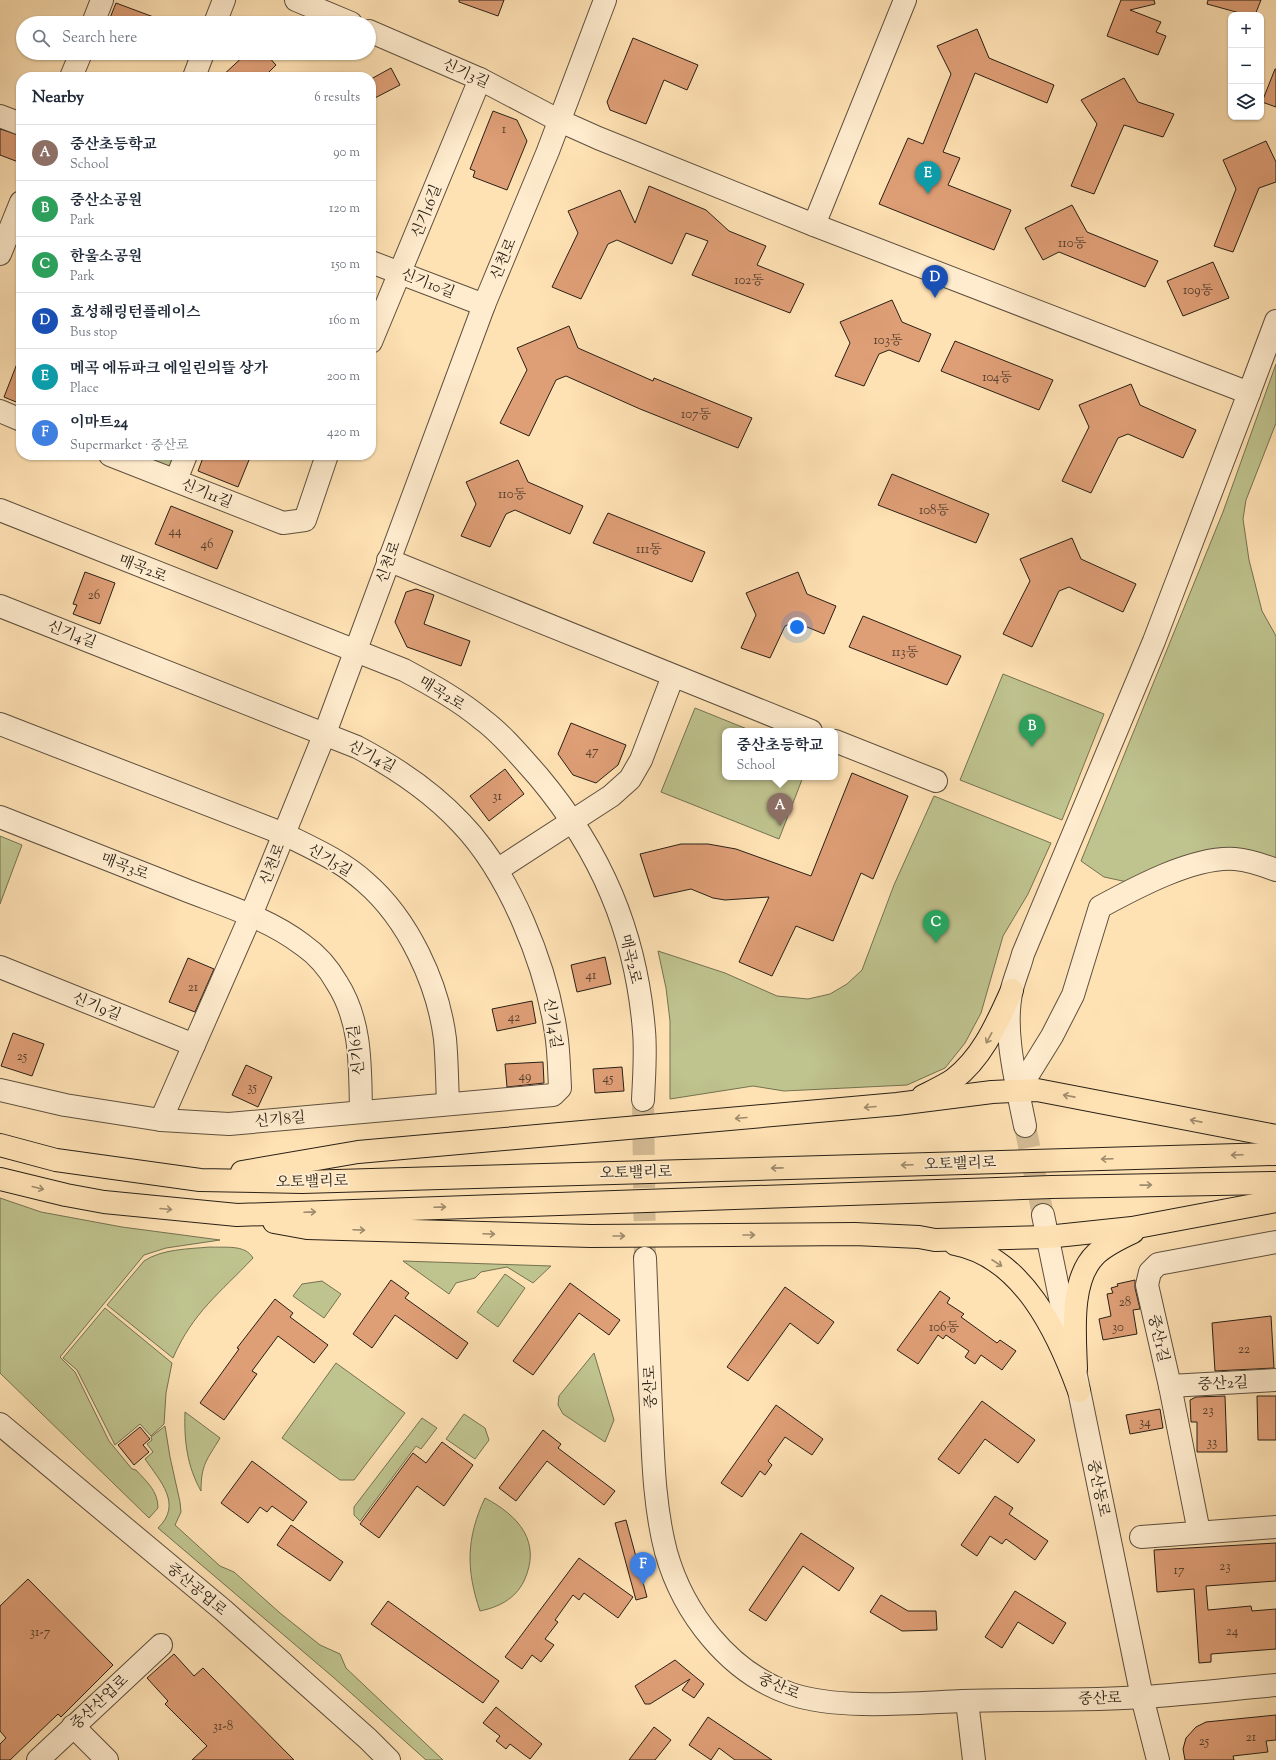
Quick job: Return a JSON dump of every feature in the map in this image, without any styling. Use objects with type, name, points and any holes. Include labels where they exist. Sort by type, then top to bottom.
[{"type":"highway","points":[[897,1104],[918,1098],[953,1080],[972,1061],[988,1041],[1012,990]]},
{"type":"highway","points":[[200,1180],[265,1167],[358,1152],[897,1104],[992,1092],[1037,1090],[1276,1136]]},
{"type":"highway","name":"오토밸리로","points":[[0,1145],[56,1160],[200,1180],[302,1182],[1276,1154]]},
{"type":"highway","name":"오토밸리로","points":[[0,1179],[66,1195],[104,1202],[237,1215],[1051,1187],[1276,1183]]},
{"type":"highway","points":[[934,1240],[1047,1237],[1149,1225],[1276,1201]]},
{"type":"highway","points":[[237,1215],[315,1228],[591,1236],[855,1234],[919,1237],[960,1245],[978,1251],[1005,1268],[1026,1289],[1049,1321],[1065,1354],[1077,1385]]},
{"type":"highway","points":[[1077,1385],[1075,1310],[1080,1285],[1086,1267],[1096,1255],[1110,1243],[1149,1225]]},
{"type":"street","points":[[95,16],[102,0]]},
{"type":"street","points":[[218,16],[224,0]]},
{"type":"street","points":[[298,0],[335,16]]},
{"type":"street","name":"신천로","points":[[161,1120],[251,915],[284,834],[324,733],[484,305],[560,122],[605,0]]},
{"type":"street","points":[[814,225],[904,0]]},
{"type":"street","name":"신기3길","points":[[376,34],[480,79],[560,122],[814,225],[1249,393]]},
{"type":"street","points":[[73,72],[78,60]]},
{"type":"street","points":[[196,72],[200,60]]},
{"type":"street","name":"신기16길","points":[[376,330],[480,79]]},
{"type":"street","points":[[0,116],[16,122]]},
{"type":"street","points":[[0,254],[16,214]]},
{"type":"street","name":"신기10길","points":[[376,264],[484,305]]},
{"type":"street","points":[[1025,1126],[1018,1091],[1009,1019],[1012,990],[1023,954],[1154,641],[1276,321]]},
{"type":"street","points":[[0,411],[16,418]]},
{"type":"street","name":"신기11길","points":[[123,460],[283,523],[305,520],[325,460]]},
{"type":"street","points":[[176,480],[184,460]]},
{"type":"street","name":"매곡2로","points":[[0,510],[354,652],[404,670],[444,692],[485,721],[523,759],[572,820],[600,866],[619,912],[632,954],[640,996],[644,1031],[643,1100]]},
{"type":"street","points":[[388,560],[803,728]]},
{"type":"street","name":"신기4길","points":[[0,606],[357,746],[393,766],[427,792],[462,824],[497,870],[529,935],[547,984],[557,1035],[560,1088]]},
{"type":"street","points":[[497,870],[610,796],[630,779],[641,760],[673,676]]},
{"type":"street","name":"신기5길","points":[[0,724],[284,834],[329,856],[366,882],[393,912],[408,933],[424,964],[435,997],[445,1038],[448,1103]]},
{"type":"street","points":[[838,742],[936,781]]},
{"type":"street","name":"매곡3로","points":[[0,817],[251,915]]},
{"type":"street","points":[[1018,1091],[1052,1036],[1074,995],[1100,907],[1152,880],[1211,860],[1235,859],[1260,864],[1276,870]]},
{"type":"street","name":"신기6길","points":[[251,915],[303,945],[321,962],[337,983],[350,1008],[357,1031],[360,1058],[361,1112]]},
{"type":"street","name":"신기9길","points":[[0,967],[194,1045]]},
{"type":"street","name":"신기8길","points":[[0,1090],[65,1106],[161,1120],[229,1124],[448,1103],[553,1095],[560,1088]]},
{"type":"street","name":"중산동로","points":[[1043,1215],[1142,1697],[1158,1760]]},
{"type":"street","name":"중산1길","points":[[1200,1532],[1170,1386],[1147,1286],[1150,1272],[1158,1264],[1276,1242]]},
{"type":"street","name":"중산로","points":[[645,1258],[652,1429],[660,1520],[667,1553],[678,1583],[695,1615],[713,1640],[734,1661],[758,1680],[792,1694],[831,1702],[878,1704],[1142,1697],[1276,1685]]},
{"type":"street","name":"중산2길","points":[[1170,1386],[1276,1380]]},
{"type":"street","name":"중산공업로","points":[[0,1424],[223,1610],[368,1739],[389,1760]]},
{"type":"street","points":[[1141,1537],[1276,1527]]},
{"type":"street","name":"중산산업로","points":[[38,1760],[161,1645]]},
{"type":"street","points":[[967,1701],[974,1760]]},
{"type":"street","points":[[73,1726],[107,1760]]},
{"type":"green space","points":[[1276,364],[1276,423],[1246,500],[1243,519],[1249,560],[1262,611],[1276,636],[1276,864],[1260,858],[1132,883],[1104,877],[1081,861],[1223,512]]},
{"type":"green space","points":[[149,460],[172,460],[169,467]]},
{"type":"green space","points":[[1003,674],[1104,714],[1062,820],[960,780]]},
{"type":"green space","points":[[695,708],[745,728],[722,728],[722,780],[802,780],[779,839],[661,792]]},
{"type":"green space","points":[[934,796],[1051,843],[1028,894],[1003,936],[981,1013],[965,1043],[945,1068],[907,1085],[784,1091],[753,1086],[670,1099],[670,1021],[666,988],[658,951],[725,973],[777,996],[808,999],[830,994],[847,984],[862,970],[894,885]]},
{"type":"green space","points":[[0,836],[22,845],[0,904]]},
{"type":"green space","points":[[0,1198],[41,1212],[122,1227],[220,1240],[166,1248],[144,1255],[60,1357],[75,1372],[109,1441],[132,1469],[136,1470],[148,1483],[154,1492],[158,1502],[158,1508],[149,1518],[0,1373]]},
{"type":"green space","points":[[210,1247],[240,1249],[245,1251],[253,1258],[198,1315],[189,1328],[173,1358],[107,1305],[144,1261],[151,1257],[184,1249]]},
{"type":"green space","points":[[403,1261],[551,1266],[533,1283],[507,1267],[481,1272],[475,1278],[456,1283],[449,1294]]},
{"type":"green space","points":[[505,1274],[525,1288],[498,1327],[477,1312]]},
{"type":"green space","points":[[322,1281],[341,1294],[324,1318],[293,1296],[302,1284]]},
{"type":"green space","points":[[105,1308],[172,1363],[166,1393],[164,1424],[151,1436],[140,1424],[115,1445],[77,1370],[63,1358]]},
{"type":"green space","points":[[594,1353],[614,1420],[605,1442],[563,1414],[558,1405],[559,1396]]},
{"type":"green space","points":[[336,1363],[405,1413],[354,1480],[340,1480],[282,1438]]},
{"type":"green space","points":[[185,1412],[220,1438],[208,1457],[204,1468],[202,1474],[201,1491],[192,1472],[187,1453]]},
{"type":"green space","points":[[464,1414],[485,1428],[489,1440],[475,1459],[446,1439]]},
{"type":"green space","points":[[422,1418],[437,1428],[421,1449],[416,1446],[360,1521],[354,1515],[354,1507]]},
{"type":"green space","points":[[165,1426],[180,1502],[181,1512],[175,1525],[220,1566],[234,1572],[280,1613],[320,1645],[340,1654],[346,1668],[443,1760],[426,1760],[333,1677],[158,1528],[165,1519],[169,1510],[169,1501],[162,1484],[145,1459],[153,1452],[147,1444],[152,1440],[151,1437]]},
{"type":"green space","points":[[485,1498],[508,1513],[517,1522],[529,1542],[530,1554],[529,1567],[524,1581],[516,1593],[506,1601],[494,1607],[480,1611],[472,1582],[470,1554],[474,1527]]},
{"type":"building","points":[[459,0],[504,0],[498,16],[459,2]]},
{"type":"building","points":[[1121,0],[1154,0],[1155,4],[1130,10],[1161,22],[1156,32],[1166,36],[1158,55],[1107,36]]},
{"type":"building","points":[[1208,0],[1261,0],[1256,12],[1236,12],[1207,4]]},
{"type":"building","points":[[116,3],[151,16],[111,16]]},
{"type":"building","points":[[977,29],[989,58],[1054,85],[1047,103],[975,73],[943,152],[960,158],[948,185],[1011,210],[994,250],[879,204],[908,138],[923,144],[951,74],[937,46]]},
{"type":"building","points":[[633,38],[698,65],[687,90],[664,80],[646,124],[610,110],[607,102]]},
{"type":"building","points":[[239,60],[271,60],[276,65],[269,72],[226,72]]},
{"type":"building","points":[[391,68],[400,85],[376,97],[376,76]]},
{"type":"building","points":[[1276,69],[1276,107],[1264,103],[1264,97]]},
{"type":"building","points":[[1124,78],[1138,102],[1174,114],[1163,137],[1124,125],[1094,194],[1071,186],[1097,124],[1081,100]]},
{"type":"building","points":[[493,111],[517,120],[527,141],[507,190],[473,177],[475,171],[470,169]]},
{"type":"building","points":[[0,129],[16,134],[16,161],[0,155]]},
{"type":"building","points":[[1266,141],[1276,162],[1276,182],[1259,188],[1233,252],[1214,246],[1236,189],[1223,160]]},
{"type":"building","points":[[649,186],[706,210],[729,231],[766,246],[757,265],[804,284],[790,313],[692,275],[708,241],[686,233],[672,264],[617,240],[608,244],[581,299],[552,287],[578,233],[568,211],[620,190],[635,223]]},
{"type":"building","points":[[1072,205],[1087,232],[1158,261],[1145,287],[1059,252],[1043,260],[1025,228]]},
{"type":"building","points":[[1213,262],[1229,298],[1183,316],[1167,281]]},
{"type":"building","points":[[892,300],[902,322],[931,334],[919,362],[889,350],[879,354],[864,386],[835,376],[850,343],[840,322]]},
{"type":"building","points":[[569,326],[578,348],[653,381],[654,378],[752,418],[738,448],[640,409],[566,376],[556,380],[529,436],[500,423],[527,370],[517,348]]},
{"type":"building","points":[[955,341],[1053,380],[1039,410],[941,371]]},
{"type":"building","points":[[16,366],[16,402],[4,397]]},
{"type":"building","points":[[1131,384],[1140,405],[1196,430],[1183,458],[1128,434],[1118,438],[1091,493],[1062,481],[1089,427],[1079,405]]},
{"type":"building","points":[[202,460],[249,460],[238,487],[198,471]]},
{"type":"building","points":[[518,460],[528,482],[583,506],[570,534],[515,510],[506,514],[490,547],[461,536],[476,504],[466,482]]},
{"type":"building","points":[[892,474],[989,514],[976,543],[878,505]]},
{"type":"building","points":[[171,506],[233,531],[217,569],[155,544]]},
{"type":"building","points":[[608,513],[705,552],[692,582],[593,543]]},
{"type":"building","points":[[1072,538],[1081,559],[1136,584],[1123,612],[1069,587],[1059,591],[1032,647],[1003,634],[1030,581],[1020,559]]},
{"type":"building","points":[[85,572],[115,583],[100,624],[73,614],[77,605],[73,604]]},
{"type":"building","points":[[798,572],[807,594],[836,606],[824,634],[795,622],[785,626],[770,658],[741,648],[756,615],[746,593]]},
{"type":"building","points":[[416,589],[434,595],[424,624],[470,641],[461,666],[407,647],[395,622],[406,592]]},
{"type":"building","points":[[863,616],[961,656],[947,685],[849,647]]},
{"type":"building","points":[[571,723],[626,745],[618,765],[596,783],[573,775],[558,754]]},
{"type":"building","points":[[505,769],[524,794],[489,821],[470,796]]},
{"type":"building","points":[[852,773],[908,796],[873,879],[861,873],[833,941],[796,926],[772,976],[739,962],[769,897],[725,900],[713,898],[691,889],[654,897],[640,854],[681,844],[708,844],[736,849],[811,876]]},
{"type":"building","points":[[605,957],[611,984],[577,992],[571,965]]},
{"type":"building","points":[[188,958],[214,969],[195,1012],[169,1002]]},
{"type":"building","points":[[532,1001],[536,1023],[497,1031],[492,1009]]},
{"type":"building","points":[[13,1033],[44,1044],[32,1076],[1,1066]]},
{"type":"building","points":[[543,1062],[544,1083],[507,1087],[505,1064]]},
{"type":"building","points":[[246,1065],[272,1077],[258,1107],[232,1095]]},
{"type":"building","points":[[622,1067],[624,1091],[595,1093],[593,1069]]},
{"type":"building","points":[[391,1280],[409,1293],[405,1298],[468,1343],[457,1359],[395,1315],[372,1348],[353,1334]]},
{"type":"building","points":[[1135,1280],[1135,1288],[1140,1309],[1133,1310],[1137,1334],[1103,1340],[1099,1319],[1111,1316],[1107,1294],[1113,1293],[1111,1288],[1118,1286],[1117,1284]]},
{"type":"building","points":[[570,1283],[620,1320],[609,1335],[579,1313],[533,1375],[513,1361]]},
{"type":"building","points":[[785,1287],[834,1322],[818,1344],[790,1323],[748,1381],[727,1367]]},
{"type":"building","points":[[940,1291],[950,1298],[947,1303],[964,1314],[961,1317],[997,1343],[1000,1340],[1016,1351],[1002,1370],[981,1355],[975,1364],[965,1357],[969,1351],[946,1335],[943,1339],[938,1335],[918,1364],[897,1350]]},
{"type":"building","points":[[275,1299],[293,1313],[290,1317],[328,1345],[314,1363],[278,1336],[252,1371],[257,1374],[224,1420],[200,1403],[239,1349],[237,1348]]},
{"type":"building","points":[[1271,1316],[1274,1368],[1215,1371],[1212,1323]]},
{"type":"building","points":[[1225,1396],[1227,1452],[1197,1452],[1197,1422],[1191,1422],[1190,1400],[1196,1397]]},
{"type":"building","points":[[1257,1396],[1276,1396],[1276,1440],[1258,1440]]},
{"type":"building","points":[[982,1401],[1035,1440],[1018,1463],[985,1439],[959,1474],[938,1459]]},
{"type":"building","points":[[776,1405],[823,1439],[812,1455],[785,1437],[768,1461],[772,1465],[765,1475],[760,1471],[742,1497],[721,1483]]},
{"type":"building","points":[[1160,1409],[1163,1428],[1130,1434],[1126,1415]]},
{"type":"building","points":[[140,1427],[150,1439],[143,1445],[149,1452],[134,1465],[118,1445]]},
{"type":"building","points":[[543,1430],[561,1444],[558,1448],[615,1491],[604,1505],[547,1461],[516,1501],[499,1488]]},
{"type":"building","points":[[442,1442],[473,1465],[444,1506],[417,1486],[379,1538],[360,1524],[413,1453],[426,1463]]},
{"type":"building","points":[[252,1461],[307,1502],[293,1521],[272,1506],[267,1512],[260,1507],[248,1523],[221,1503]]},
{"type":"building","points":[[995,1496],[1013,1508],[1009,1514],[1048,1541],[1035,1560],[1006,1539],[1002,1544],[990,1536],[977,1556],[961,1545]]},
{"type":"building","points":[[626,1520],[647,1597],[636,1600],[615,1523]]},
{"type":"building","points":[[291,1525],[343,1562],[330,1581],[277,1545]]},
{"type":"building","points":[[801,1533],[854,1568],[839,1591],[803,1566],[766,1621],[749,1610]]},
{"type":"building","points":[[1276,1543],[1276,1581],[1206,1586],[1208,1610],[1251,1606],[1252,1611],[1276,1609],[1276,1649],[1211,1654],[1211,1662],[1199,1663],[1194,1589],[1157,1592],[1154,1550]]},
{"type":"building","points":[[579,1558],[633,1597],[618,1618],[584,1593],[579,1600],[573,1595],[555,1620],[558,1622],[545,1639],[554,1645],[541,1662],[532,1655],[522,1669],[505,1657]]},
{"type":"building","points":[[28,1579],[113,1665],[61,1717],[58,1714],[10,1760],[0,1760],[0,1744],[6,1738],[0,1731],[0,1606]]},
{"type":"building","points":[[1015,1591],[1066,1623],[1053,1644],[1018,1622],[1002,1648],[985,1637]]},
{"type":"building","points":[[881,1595],[908,1611],[936,1611],[937,1630],[902,1631],[870,1612]]},
{"type":"building","points":[[388,1601],[499,1681],[483,1703],[371,1624]]},
{"type":"building","points":[[174,1654],[194,1676],[203,1668],[294,1760],[192,1760],[207,1746],[165,1704],[168,1701],[147,1678]]},
{"type":"building","points":[[675,1660],[704,1684],[694,1698],[682,1690],[690,1679],[650,1704],[645,1704],[635,1686]]},
{"type":"building","points":[[496,1707],[542,1744],[530,1759],[510,1744],[506,1749],[496,1741],[500,1736],[483,1723]]},
{"type":"building","points":[[1276,1715],[1276,1740],[1266,1741],[1268,1752],[1233,1756],[1234,1760],[1185,1760],[1183,1749],[1186,1738],[1196,1727],[1206,1722]]},
{"type":"building","points":[[708,1717],[772,1760],[735,1760],[719,1748],[711,1760],[689,1745]]},
{"type":"building","points":[[654,1727],[671,1740],[655,1760],[629,1760]]},
{"type":"tunnel","points":[[643,1100],[645,1255]]},
{"type":"tunnel","points":[[1025,1126],[1043,1215]]},
{"type":"place","name":"메곡 에듀파크 에일린의뜰 상가","points":[[928,194]]},
{"type":"place","name":"효성해링턴플레이스","points":[[935,298]]},
{"type":"place","name":"중산소공원","points":[[1032,747]]},
{"type":"place","name":"중산초등학교","points":[[780,826]]},
{"type":"place","name":"한울소공원","points":[[936,943]]},
{"type":"place","name":"이마트24","points":[[643,1585]]}]
